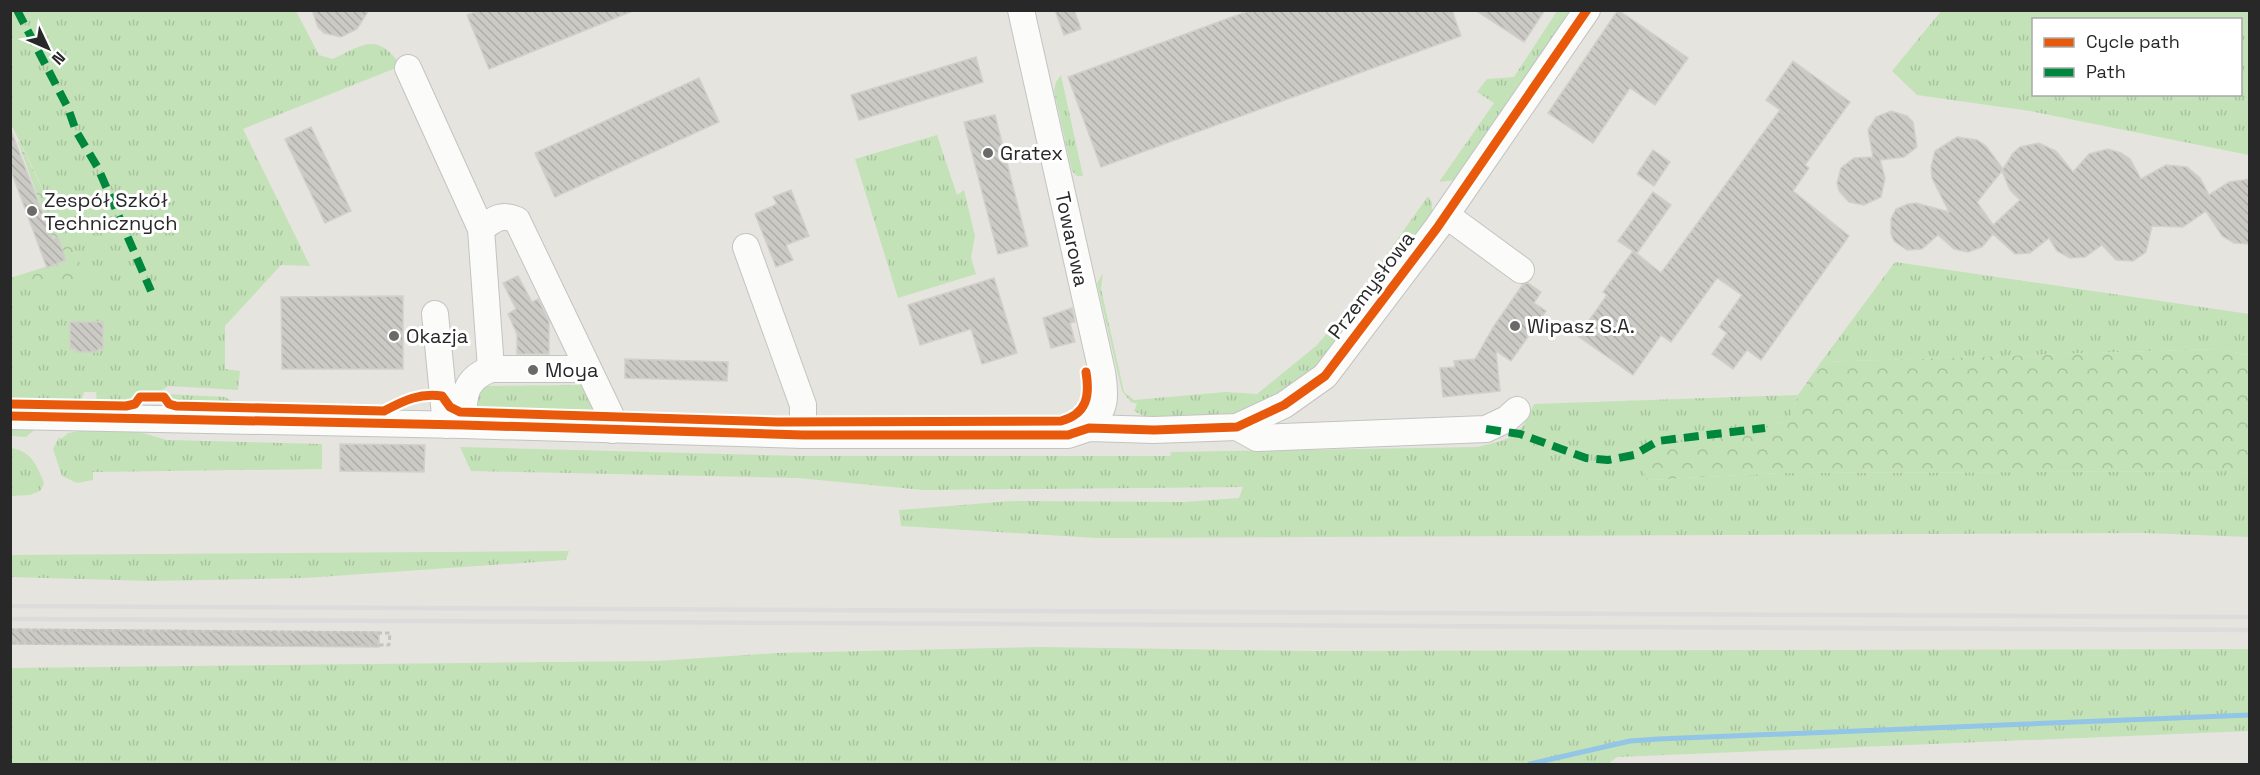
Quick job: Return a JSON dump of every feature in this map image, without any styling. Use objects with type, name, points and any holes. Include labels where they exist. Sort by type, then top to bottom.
[{"type":"street","name":"Towarowa","points":[[1021,10],[1102,372],[1105,394],[1101,413],[1089,428]]},
{"type":"street","name":"Przemysłowa","points":[[10,416],[803,435],[1068,435],[1089,428],[1154,430],[1237,427],[1284,405],[1325,376],[1446,215],[1587,10]]},
{"type":"street","points":[[408,68],[481,229],[491,369]]},
{"type":"street","points":[[481,229],[494,219],[506,215],[517,220],[611,416],[612,430]]},
{"type":"street","points":[[1446,215],[1521,270]]},
{"type":"street","points":[[746,247],[803,405],[803,435]]},
{"type":"street","points":[[435,314],[454,425]]},
{"type":"street","points":[[454,425],[469,384],[477,374],[491,369],[587,369]]},
{"type":"street","points":[[1237,427],[1257,438],[1486,429],[1507,419],[1517,410]]},
{"type":"path","points":[[10,630],[390,633],[389,645],[10,643]]},
{"type":"green space","points":[[1942,10],[2249,11],[2249,155],[2030,111],[1917,95],[1892,71]]},
{"type":"green space","points":[[10,11],[296,11],[319,55],[333,59],[362,46],[378,45],[393,55],[401,66],[243,129],[310,266],[281,265],[225,326],[225,369],[240,371],[238,390],[168,386],[160,392],[138,393],[134,400],[97,402],[96,392],[84,392],[81,401],[11,400],[11,281],[88,280],[11,124]]},
{"type":"green space","points":[[1557,11],[1572,11],[1462,175],[1455,180],[1439,182],[1494,103],[1477,92],[1487,79],[1514,77]]},
{"type":"green space","points":[[1061,75],[1083,176],[1077,176],[1072,171],[1054,91]]},
{"type":"green space","points":[[937,135],[957,195],[964,190],[975,236],[971,258],[976,274],[898,298],[855,159]]},
{"type":"green space","points":[[18,142],[89,281],[11,281],[10,278],[64,261],[58,237],[53,239]]},
{"type":"green space","points":[[1428,196],[1432,203],[1432,215],[1324,363],[1263,404],[1233,414],[1193,420],[1148,418],[1134,411],[1137,404],[1131,402],[1122,391],[1097,283],[1103,273],[1101,289],[1124,392],[1134,400],[1226,392],[1257,394],[1316,346],[1348,309]]},
{"type":"green space","points":[[1895,262],[2249,314],[2249,355],[2219,349],[1821,362]]},
{"type":"green space","points":[[2219,349],[2249,355],[2249,474],[2240,471],[1782,473],[1647,480],[1642,465],[1658,447],[1790,421],[1798,395],[1821,362]]},
{"type":"green space","points":[[586,385],[596,400],[593,411],[478,408],[474,400],[483,386]]},
{"type":"green space","points":[[167,394],[225,397],[237,404],[174,403]]},
{"type":"green space","points":[[1798,395],[1790,421],[1658,447],[1647,480],[1782,473],[2240,471],[2249,474],[2249,537],[2143,533],[1096,538],[901,526],[899,510],[1012,501],[1184,502],[1239,498],[1243,487],[923,490],[798,478],[471,471],[460,447],[803,456],[1170,456],[1171,452],[1477,447],[1498,442],[1513,435],[1524,424],[1534,404]]},
{"type":"green space","points":[[11,424],[31,427],[33,431],[26,437],[11,436]]},
{"type":"green space","points":[[92,429],[136,431],[167,440],[322,444],[322,469],[93,472],[93,480],[77,483],[62,476],[53,449],[59,437],[61,439],[68,433]]},
{"type":"green space","points":[[10,448],[23,452],[32,460],[44,483],[40,491],[30,495],[11,496]]},
{"type":"green space","points":[[569,551],[566,560],[305,578],[150,581],[10,577],[11,555]]},
{"type":"green space","points":[[1040,647],[1312,651],[2249,649],[2249,731],[1617,757],[1608,764],[11,764],[11,668],[657,661],[777,653]]},
{"type":"building","points":[[312,10],[369,10],[357,29],[341,37],[324,33],[318,27]]},
{"type":"building","points":[[479,10],[633,11],[489,69],[467,15]]},
{"type":"building","points":[[1055,10],[1074,10],[1081,29],[1064,35]]},
{"type":"building","points":[[1251,10],[1452,10],[1461,36],[1101,167],[1068,77]]},
{"type":"building","points":[[1475,10],[1545,10],[1524,42]]},
{"type":"building","points":[[1618,10],[1688,58],[1655,105],[1630,88],[1593,143],[1548,113]]},
{"type":"building","points":[[976,57],[983,82],[859,120],[851,95]]},
{"type":"building","points":[[1793,61],[1850,102],[1805,165],[1809,168],[1793,191],[1849,236],[1761,360],[1747,350],[1733,369],[1712,354],[1727,333],[1719,327],[1742,295],[1717,278],[1671,342],[1661,335],[1633,375],[1578,336],[1607,295],[1603,292],[1633,251],[1618,241],[1653,192],[1671,205],[1637,253],[1635,252],[1661,273],[1780,110],[1766,100]]},
{"type":"building","points":[[699,78],[719,122],[555,197],[535,153]]},
{"type":"building","points":[[1891,111],[1907,116],[1913,122],[1917,147],[1904,157],[1880,160],[1885,178],[1881,197],[1864,205],[1849,202],[1839,191],[1837,183],[1841,168],[1854,158],[1873,157],[1868,130],[1876,117]]},
{"type":"building","points":[[995,115],[1028,246],[998,254],[964,122]]},
{"type":"building","points":[[311,127],[351,211],[325,223],[285,139]]},
{"type":"building","points":[[10,128],[53,239],[58,237],[66,260],[47,268],[10,168]]},
{"type":"building","points":[[1957,137],[1977,140],[1986,146],[2003,169],[2013,153],[2020,147],[2039,143],[2056,151],[2073,172],[2089,154],[2108,149],[2130,159],[2141,179],[2166,165],[2187,167],[2200,178],[2209,195],[2229,182],[2250,179],[2250,244],[2234,243],[2222,236],[2206,211],[2183,227],[2152,226],[2146,252],[2133,261],[2116,260],[2102,245],[2085,257],[2070,258],[2057,251],[2049,238],[2030,253],[2015,254],[1993,234],[1982,247],[1968,252],[1954,249],[1938,235],[1922,249],[1907,250],[1894,241],[1891,234],[1891,219],[1896,209],[1916,203],[1949,212],[1932,178],[1931,167],[1935,151]],"holes":[[[2002,171],[2010,190],[2020,200],[1993,225],[1977,202]]]},
{"type":"building","points":[[1653,150],[1670,162],[1654,186],[1637,174]]},
{"type":"building","points":[[791,190],[809,236],[786,245],[793,260],[776,267],[755,214],[777,204],[773,197]]},
{"type":"building","points":[[518,276],[532,302],[538,299],[549,321],[549,354],[517,354],[517,334],[508,314],[516,309],[503,283]]},
{"type":"building","points":[[994,278],[1017,353],[982,364],[971,329],[920,345],[908,305]]},
{"type":"building","points":[[1528,283],[1541,292],[1534,303],[1546,311],[1511,361],[1496,351],[1500,391],[1443,397],[1440,368],[1455,367],[1454,361],[1475,359],[1523,284]]},
{"type":"building","points":[[403,296],[403,369],[282,369],[281,297]]},
{"type":"building","points":[[1072,308],[1075,322],[1070,323],[1075,342],[1051,348],[1043,318]]},
{"type":"building","points":[[70,322],[103,322],[103,349],[98,349],[98,352],[76,352],[76,349],[70,349]]},
{"type":"building","points":[[625,359],[728,362],[727,381],[625,378]]},
{"type":"building","points":[[340,444],[425,445],[424,472],[340,471]]},
{"type":"building","points":[[10,629],[379,632],[379,647],[10,644]]},
{"type":"waterway","points":[[1530,764],[1630,741],[1658,739],[2250,715]]},
{"type":"railway","points":[[10,606],[2250,617]]},
{"type":"railway","points":[[10,619],[2250,630]]},
{"type":"marked path","points":[[17,10],[68,108],[76,131],[98,168],[151,291]]},
{"type":"marked path","points":[[1486,429],[1520,434],[1586,458],[1608,460],[1634,455],[1658,441],[1765,428]]},
{"type":"cycle path","points":[[10,416],[463,425],[803,435],[1068,435],[1089,428],[1154,430],[1237,427],[1284,405],[1325,376],[1437,228],[1587,10]]},
{"type":"cycle path","points":[[10,404],[126,406],[135,404],[140,397],[164,397],[169,404],[176,406],[384,411],[412,398],[434,395],[442,396],[450,407],[460,412],[777,422],[1061,421],[1076,414],[1085,403],[1086,372]]},
{"type":"place","name":"Gratex","points":[[988,153]]},
{"type":"place","name":"Zespół Szkół Technicznych","points":[[32,211]]},
{"type":"place","name":"Wipasz S.A.","points":[[1515,326]]},
{"type":"place","name":"Okazja","points":[[394,336]]},
{"type":"place","name":"Moya","points":[[533,370]]}]
